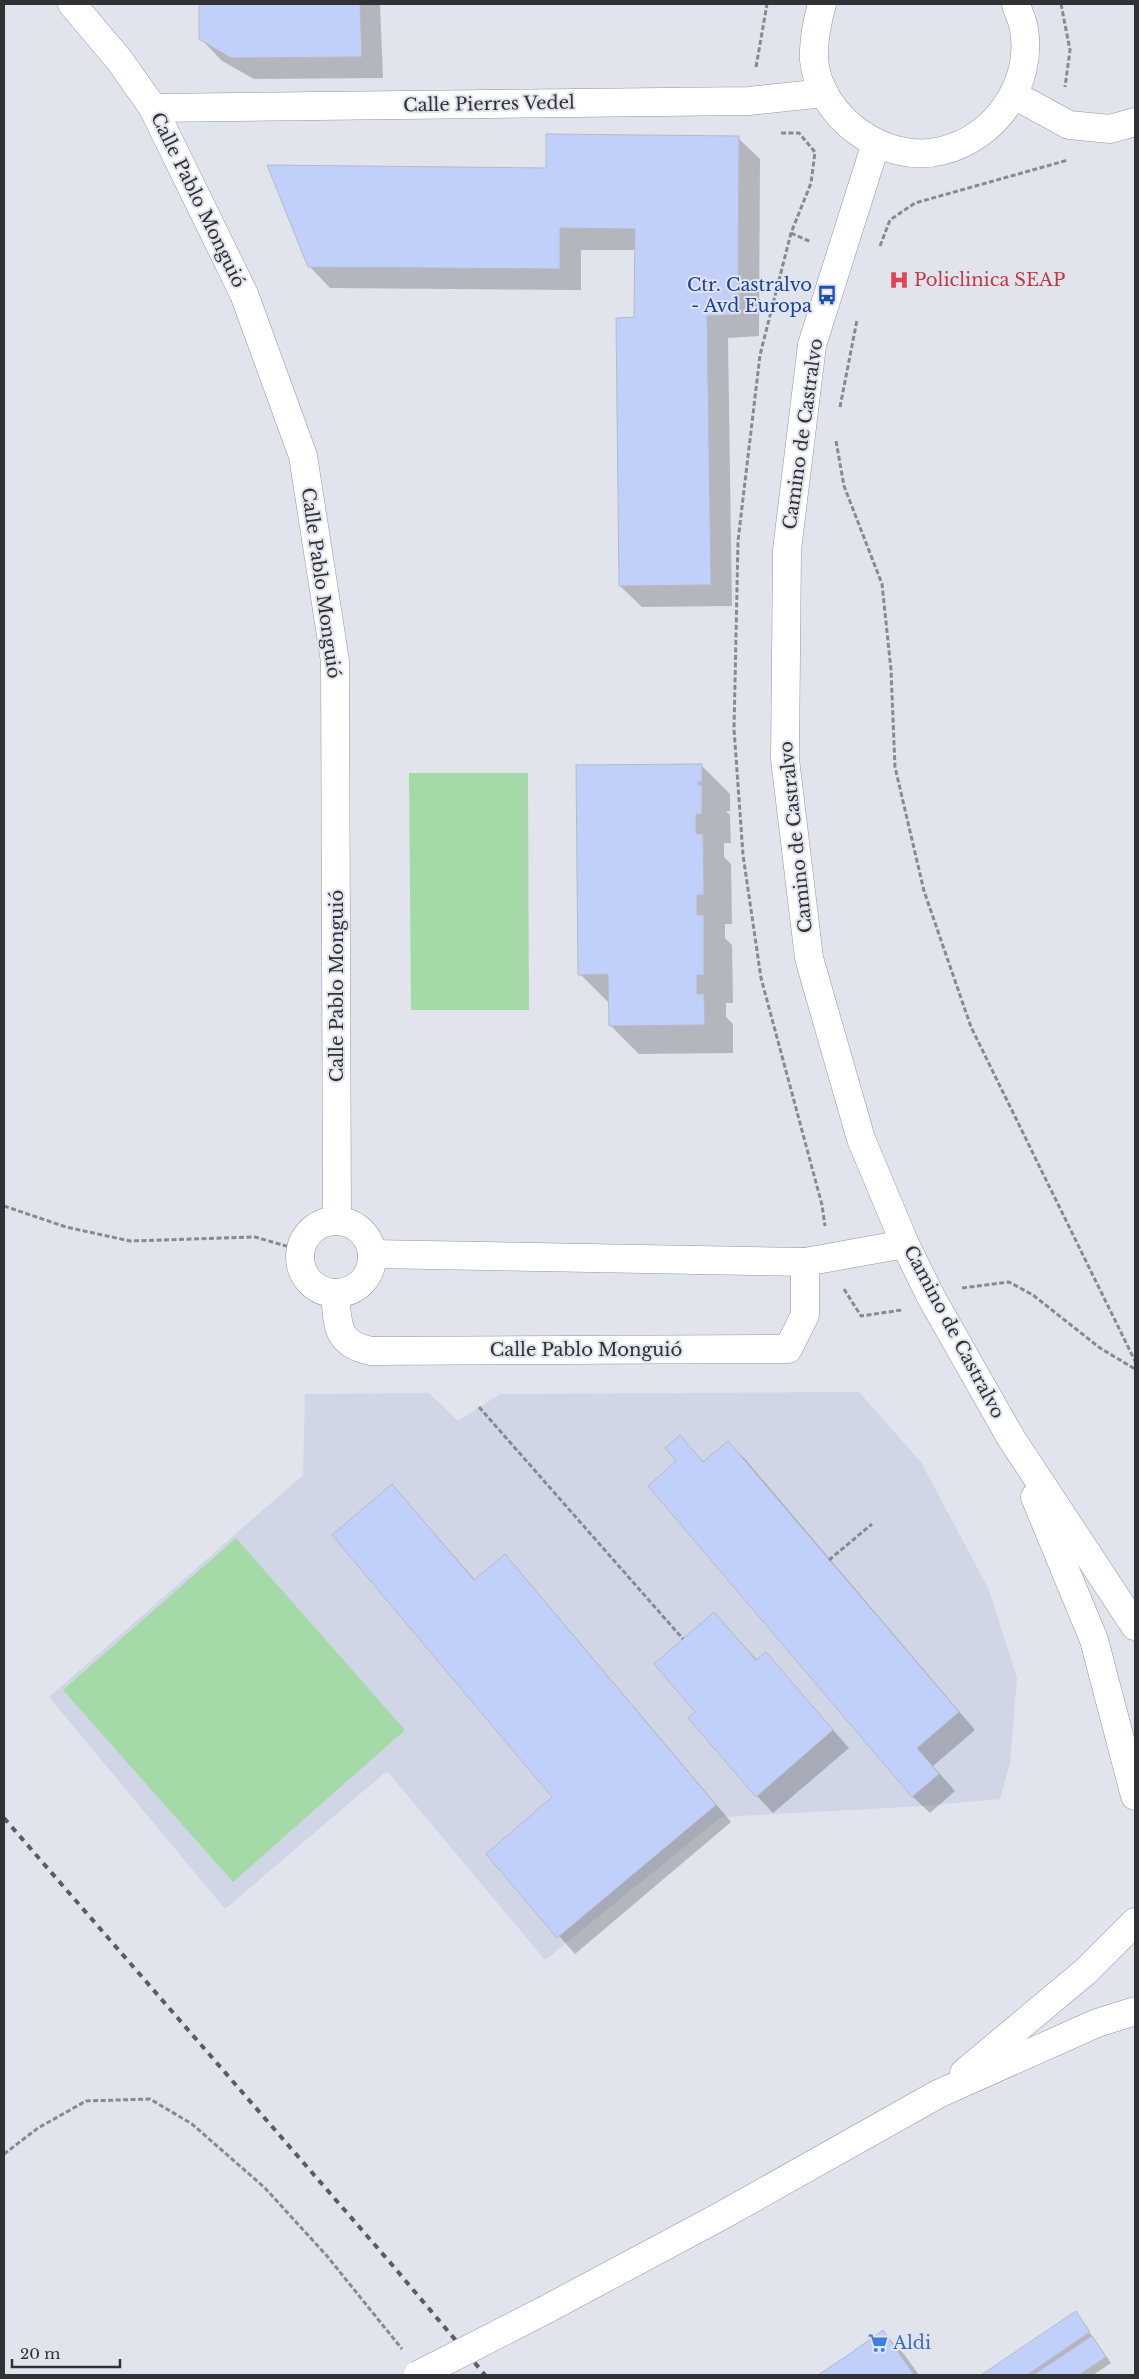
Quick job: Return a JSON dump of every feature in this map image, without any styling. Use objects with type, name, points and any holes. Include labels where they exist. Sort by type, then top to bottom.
[{"type":"main road","name":"Calle Pablo Monguió","points":[[72,4],[120,61],[153,108],[244,294],[303,456],[335,661],[337,1221]]},
{"type":"main road","points":[[822,4],[816,27],[814,61],[824,93],[845,123],[876,143],[907,152],[940,151],[970,141],[996,121],[1014,95],[1025,62],[1024,28],[1016,4]]},
{"type":"main road","name":"Calle Pierres Vedel","points":[[153,108],[749,101],[824,93]]},
{"type":"main road","points":[[1014,95],[1069,124],[1110,129],[1135,122]]},
{"type":"main road","name":"Camino de Castralvo","points":[[876,143],[812,345],[787,550],[785,760],[809,958],[862,1139],[905,1244],[931,1297],[1011,1438],[1135,1626]]},
{"type":"main road","points":[[337,1221],[352,1225],[364,1235],[372,1254],[371,1266],[366,1277],[358,1286],[347,1292],[335,1293],[322,1290],[311,1284],[304,1274],[300,1262],[300,1250],[305,1238],[313,1229],[325,1223],[337,1221]]},
{"type":"main road","points":[[372,1254],[805,1262],[905,1244]]},
{"type":"main road","name":"Calle Pablo Monguió","points":[[335,1293],[339,1327],[345,1341],[357,1348],[371,1351],[788,1349],[805,1315],[805,1262]]},
{"type":"main road","name":"Camino de Castralvo","points":[[1011,1438],[1094,1640],[1135,1796]]},
{"type":"main road","points":[[938,2094],[1085,1972],[1135,1922]]},
{"type":"main road","points":[[411,2364],[547,2309],[721,2216],[938,2094],[1096,2023],[1135,2011]]},
{"type":"path","points":[[1061,4],[1070,50],[1064,86],[1072,92]]},
{"type":"path","points":[[878,252],[890,220],[915,203],[1064,160],[1073,160]]},
{"type":"path","points":[[839,416],[858,310]]},
{"type":"path","points":[[836,435],[835,444],[844,486],[882,584],[891,670],[895,767],[924,891],[971,1028],[1135,1361]]},
{"type":"path","points":[[4,1206],[66,1227],[130,1241],[255,1237],[300,1250]]},
{"type":"path","points":[[902,1310],[931,1297],[965,1287],[1009,1282],[1033,1294],[1100,1348],[1135,1369]]},
{"type":"path","points":[[479,1407],[683,1639]]},
{"type":"path","points":[[829,1560],[872,1524]]},
{"type":"path","points":[[4,2154],[38,2128],[86,2101],[150,2099],[192,2124],[265,2188],[326,2256],[411,2364]]},
{"type":"shaded area","points":[[859,1392],[921,1462],[989,1590],[1017,1678],[1010,1763],[1000,1799],[923,1806],[721,1817],[545,1960],[387,1771],[225,1909],[49,1697],[303,1475],[305,1394],[429,1393],[458,1421],[500,1394]]},
{"type":"green space","points":[[409,773],[528,773],[529,1010],[411,1010]]},
{"type":"green space","points":[[236,1538],[405,1730],[233,1882],[63,1690]]},
{"type":"building","points":[[199,4],[360,4],[362,57],[231,58],[199,39]]},
{"type":"building","points":[[546,134],[739,136],[738,315],[707,316],[711,585],[619,586],[616,318],[634,317],[635,229],[560,228],[560,269],[308,267],[267,165],[546,168]]},
{"type":"building","points":[[702,764],[702,782],[698,782],[698,785],[702,785],[702,814],[696,814],[696,834],[703,834],[704,895],[697,895],[697,915],[704,915],[704,975],[697,975],[697,994],[704,994],[705,1025],[609,1026],[608,974],[578,975],[576,765]]},
{"type":"building","points":[[680,1435],[703,1462],[728,1441],[959,1712],[917,1748],[939,1774],[912,1797],[648,1486],[676,1461],[665,1448]]},
{"type":"building","points":[[392,1484],[474,1580],[505,1554],[716,1805],[557,1938],[486,1854],[552,1797],[332,1535]]},
{"type":"building","points":[[714,1612],[756,1660],[766,1652],[833,1730],[756,1797],[688,1718],[695,1712],[654,1664]]},
{"type":"building","points":[[1076,2311],[1090,2332],[1027,2375],[981,2375]]},
{"type":"building","name":"Aldi","points":[[883,2330],[914,2375],[818,2375],[848,2355]]},
{"type":"building","points":[[1092,2336],[1106,2357],[1079,2375],[1033,2375]]},
{"type":"railway","points":[[4,1818],[388,2260],[485,2375]]},
{"type":"place","name":"Policlinica SEAP","points":[[899,280]]},
{"type":"place","name":"Ctr. Castralvo - Avd Europa","points":[[827,295]]},
{"type":"place","name":"Aldi","points":[[878,2343]]}]
